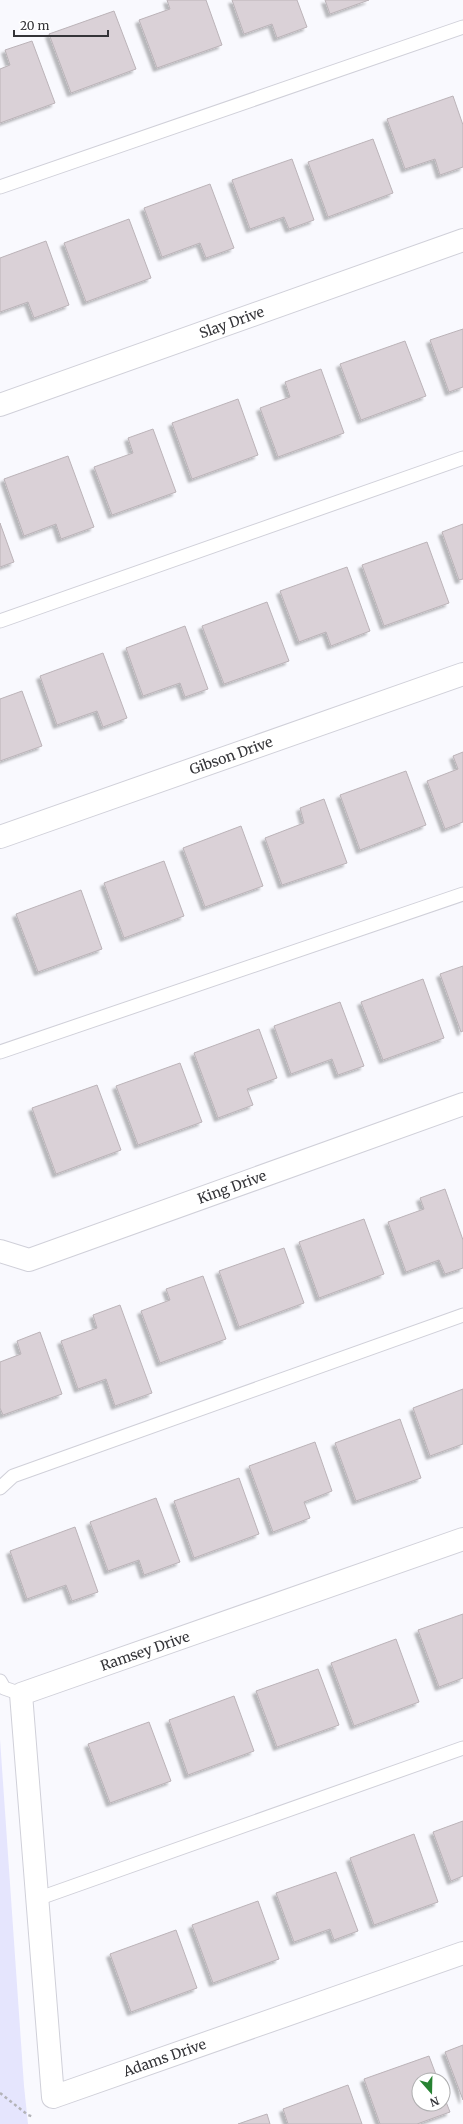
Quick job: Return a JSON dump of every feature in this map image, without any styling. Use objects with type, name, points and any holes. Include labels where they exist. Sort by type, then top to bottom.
[{"type":"street","name":"Slay Drive","points":[[0,406],[463,240]]},
{"type":"street","name":"Gibson Drive","points":[[0,837],[463,674]]},
{"type":"street","name":"King Drive","points":[[0,1251],[29,1260],[463,1104]]},
{"type":"street","name":"Ramsey Drive","points":[[21,1694],[463,1539]]},
{"type":"street","points":[[21,1694],[37,1899]]},
{"type":"street","name":"Adams Drive","points":[[37,1899],[53,2097],[463,1953]]},
{"type":"lane","points":[[0,187],[463,27]]},
{"type":"lane","points":[[0,621],[463,458]]},
{"type":"lane","points":[[0,1052],[463,894]]},
{"type":"lane","points":[[0,1488],[13,1476],[463,1315]]},
{"type":"lane","points":[[0,1681],[4,1688],[21,1694]]},
{"type":"lane","points":[[37,1899],[463,1748]]},
{"type":"shaded area","points":[[0,1739],[24,2086],[28,2124],[0,2124]]},
{"type":"building","points":[[167,0],[206,0],[222,45],[157,68],[139,20],[170,9]]},
{"type":"building","points":[[232,0],[297,0],[307,27],[277,38],[272,24],[244,34]]},
{"type":"building","points":[[325,0],[369,0],[330,14]]},
{"type":"building","points":[[114,11],[136,69],[71,93],[49,34]]},
{"type":"building","points":[[32,41],[55,103],[0,123],[0,69],[10,65],[5,50]]},
{"type":"building","points":[[453,96],[463,125],[463,167],[440,175],[435,159],[405,169],[387,119]]},
{"type":"building","points":[[373,139],[393,193],[328,217],[308,162]]},
{"type":"building","points":[[292,159],[314,220],[289,229],[284,217],[250,229],[232,180]]},
{"type":"building","points":[[210,184],[234,248],[206,258],[200,243],[162,257],[144,208]]},
{"type":"building","points":[[129,219],[151,278],[86,302],[64,243]]},
{"type":"building","points":[[46,241],[69,305],[34,318],[28,302],[0,312],[0,258]]},
{"type":"building","points":[[463,329],[463,387],[449,392],[430,340]]},
{"type":"building","points":[[405,341],[426,396],[361,420],[340,364]]},
{"type":"building","points":[[321,369],[344,433],[278,457],[260,408],[290,397],[285,382]]},
{"type":"building","points":[[238,399],[258,455],[192,479],[172,423]]},
{"type":"building","points":[[153,429],[176,492],[112,515],[94,467],[133,453],[128,438]]},
{"type":"building","points":[[68,456],[94,527],[61,539],[56,524],[24,536],[4,479]]},
{"type":"building","points":[[0,523],[14,562],[0,567]]},
{"type":"building","points":[[463,524],[463,579],[459,580],[442,532]]},
{"type":"building","points":[[427,542],[449,603],[384,626],[362,565]]},
{"type":"building","points":[[347,567],[370,631],[331,646],[326,632],[299,642],[280,591]]},
{"type":"building","points":[[267,602],[289,661],[224,684],[202,626]]},
{"type":"building","points":[[185,626],[208,689],[185,697],[180,683],[143,696],[126,648]]},
{"type":"building","points":[[103,653],[127,718],[103,727],[97,711],[57,725],[40,676]]},
{"type":"building","points":[[22,691],[42,746],[0,761],[0,699]]},
{"type":"building","points":[[463,752],[463,822],[445,829],[427,781],[458,769],[453,756]]},
{"type":"building","points":[[406,771],[426,825],[360,850],[340,795]]},
{"type":"building","points":[[324,799],[347,863],[282,885],[265,838],[304,823],[300,808]]},
{"type":"building","points":[[241,826],[263,886],[205,907],[183,848]]},
{"type":"building","points":[[164,861],[184,916],[124,938],[104,883]]},
{"type":"building","points":[[81,890],[102,949],[38,972],[16,914]]},
{"type":"building","points":[[463,966],[463,1031],[461,1032],[440,974]]},
{"type":"building","points":[[423,979],[444,1038],[383,1060],[361,1002]]},
{"type":"building","points":[[340,1002],[364,1066],[338,1075],[332,1059],[291,1074],[274,1026]]},
{"type":"building","points":[[259,1029],[277,1078],[247,1089],[253,1105],[218,1118],[194,1053]]},
{"type":"building","points":[[180,1063],[202,1122],[138,1145],[116,1086]]},
{"type":"building","points":[[97,1085],[121,1150],[56,1174],[32,1108]]},
{"type":"building","points":[[445,1189],[463,1240],[463,1268],[445,1274],[439,1260],[406,1272],[388,1222],[424,1209],[420,1198]]},
{"type":"building","points":[[364,1219],[384,1274],[319,1298],[299,1242]]},
{"type":"building","points":[[284,1248],[304,1303],[239,1327],[219,1271]]},
{"type":"building","points":[[203,1276],[226,1339],[160,1363],[141,1311],[170,1300],[166,1289]]},
{"type":"building","points":[[120,1305],[152,1393],[115,1406],[106,1379],[78,1389],[61,1341],[97,1328],[93,1315]]},
{"type":"building","points":[[40,1332],[62,1394],[3,1415],[0,1408],[0,1362],[21,1354],[17,1341]]},
{"type":"building","points":[[463,1389],[463,1444],[430,1456],[413,1408]]},
{"type":"building","points":[[400,1419],[421,1478],[356,1501],[335,1443]]},
{"type":"building","points":[[315,1442],[332,1491],[304,1502],[310,1518],[273,1532],[249,1466]]},
{"type":"building","points":[[239,1478],[259,1534],[194,1558],[174,1501]]},
{"type":"building","points":[[156,1498],[180,1562],[144,1575],[139,1560],[108,1571],[90,1522]]},
{"type":"building","points":[[75,1527],[98,1592],[72,1601],[66,1585],[27,1599],[10,1551]]},
{"type":"building","points":[[463,1614],[463,1678],[439,1687],[418,1630]]},
{"type":"building","points":[[396,1639],[419,1702],[354,1726],[331,1663]]},
{"type":"building","points":[[318,1669],[339,1725],[277,1747],[256,1691]]},
{"type":"building","points":[[234,1696],[254,1751],[188,1775],[169,1720]]},
{"type":"building","points":[[149,1722],[171,1781],[110,1803],[88,1744]]},
{"type":"building","points":[[463,1821],[463,1876],[451,1881],[433,1832]]},
{"type":"building","points":[[414,1834],[438,1902],[374,1925],[350,1858]]},
{"type":"building","points":[[336,1872],[358,1931],[334,1940],[330,1929],[294,1942],[276,1893]]},
{"type":"building","points":[[258,1901],[279,1959],[213,1983],[192,1925]]},
{"type":"building","points":[[176,1930],[197,1988],[131,2012],[110,1954]]},
{"type":"building","points":[[463,2045],[463,2100],[445,2052]]},
{"type":"building","points":[[429,2056],[435,2072],[411,2072],[411,2112],[450,2112],[417,2124],[380,2124],[364,2079]]},
{"type":"building","points":[[348,2085],[362,2124],[288,2124],[283,2109]]},
{"type":"building","points":[[267,2114],[270,2124],[238,2124]]}]
